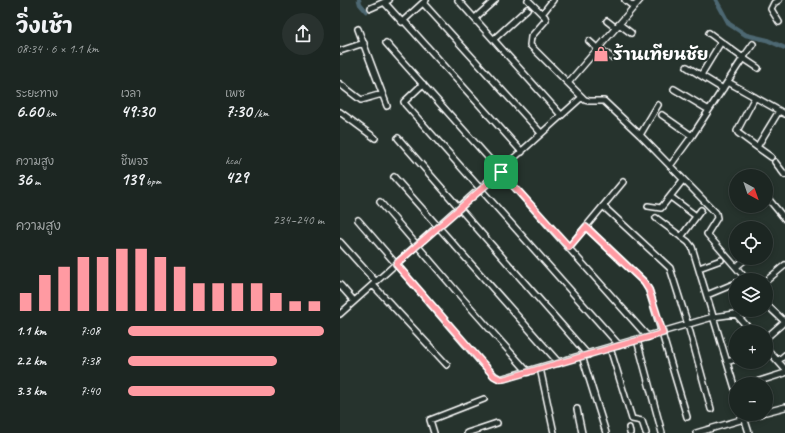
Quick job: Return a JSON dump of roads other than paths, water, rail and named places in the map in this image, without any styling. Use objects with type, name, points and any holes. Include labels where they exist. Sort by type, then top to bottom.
[{"type":"street","points":[[458,0],[561,115]]},
{"type":"street","points":[[475,18],[495,0]]},
{"type":"street","points":[[528,0],[546,20],[531,37],[530,45],[582,97],[589,101],[604,101],[640,135],[716,213],[717,218],[707,234],[736,266],[740,273]]},
{"type":"street","points":[[542,14],[553,0]]},
{"type":"street","points":[[625,0],[634,7]]},
{"type":"street","points":[[568,83],[640,0]]},
{"type":"street","points":[[779,0],[774,3],[771,9],[779,22]]},
{"type":"street","points":[[371,8],[386,1],[398,19],[402,22],[404,21],[522,152]]},
{"type":"street","points":[[404,21],[425,1],[541,133]]},
{"type":"street","points":[[494,39],[527,9]]},
{"type":"street","points":[[607,21],[631,33]]},
{"type":"street","points":[[358,29],[387,106]]},
{"type":"street","points":[[709,33],[758,68]]},
{"type":"street","points":[[589,41],[611,57]]},
{"type":"street","points":[[701,75],[720,42]]},
{"type":"street","points":[[340,51],[364,43]]},
{"type":"street","points":[[386,43],[648,337]]},
{"type":"street","points":[[670,166],[724,89],[753,44]]},
{"type":"street","points":[[687,67],[724,89]]},
{"type":"street","points":[[728,82],[785,114]]},
{"type":"street","points":[[340,84],[361,100],[382,94]]},
{"type":"street","points":[[423,84],[404,102],[432,137],[619,345]]},
{"type":"street","points":[[674,89],[709,110]]},
{"type":"street","points":[[340,314],[501,172],[541,133],[582,97]]},
{"type":"street","points":[[755,97],[737,131],[771,157]]},
{"type":"street","points":[[640,135],[658,106]]},
{"type":"street","points":[[757,147],[779,110]]},
{"type":"street","points":[[340,112],[375,138]]},
{"type":"street","points":[[662,116],[692,136]]},
{"type":"street","points":[[398,138],[585,356],[606,433]]},
{"type":"street","points":[[775,162],[785,175]]},
{"type":"street","points":[[394,177],[559,363]]},
{"type":"street","points":[[648,206],[661,208],[683,180]]},
{"type":"street","points":[[569,247],[623,182]]},
{"type":"street","points":[[672,198],[696,216]]},
{"type":"street","points":[[380,202],[528,372]]},
{"type":"street","points":[[773,204],[785,219]]},
{"type":"street","points":[[603,206],[667,264],[688,325],[711,409]]},
{"type":"street","points":[[682,237],[701,210]]},
{"type":"street","points":[[656,218],[682,237],[692,247],[732,377]]},
{"type":"street","points":[[358,220],[494,376],[500,379],[585,356],[713,317],[729,315]]},
{"type":"street","points":[[586,227],[647,285],[663,333],[687,417]]},
{"type":"street","points":[[340,242],[374,284],[447,365]]},
{"type":"street","points":[[699,268],[721,260]]},
{"type":"street","points":[[773,276],[780,271],[785,264]]},
{"type":"street","points":[[340,285],[354,301]]},
{"type":"street","points":[[707,295],[729,286]]},
{"type":"street","points":[[773,312],[783,323],[773,332]]},
{"type":"street","points":[[739,317],[746,325]]},
{"type":"street","points":[[637,340],[662,433]]},
{"type":"street","points":[[610,348],[632,419],[642,421],[646,433]]},
{"type":"street","points":[[778,361],[785,355]]},
{"type":"street","points":[[773,356],[785,369]]},
{"type":"street","points":[[540,368],[554,433]]},
{"type":"street","points":[[772,377],[785,373]]},
{"type":"street","points":[[434,433],[430,420],[484,399]]},
{"type":"street","points":[[773,410],[785,407]]},
{"type":"street","points":[[577,409],[582,433]]},
{"type":"street","points":[[696,433],[730,421]]},
{"type":"street","points":[[745,421],[749,433]]},
{"type":"street","points":[[467,433],[497,423]]},
{"type":"waterway","points":[[359,0],[360,4],[366,11]]},
{"type":"waterway","points":[[716,0],[729,24],[746,35],[767,40],[785,48]]},
{"type":"place","name":"ร้านเทียนชัย","points":[[601,54]]}]
